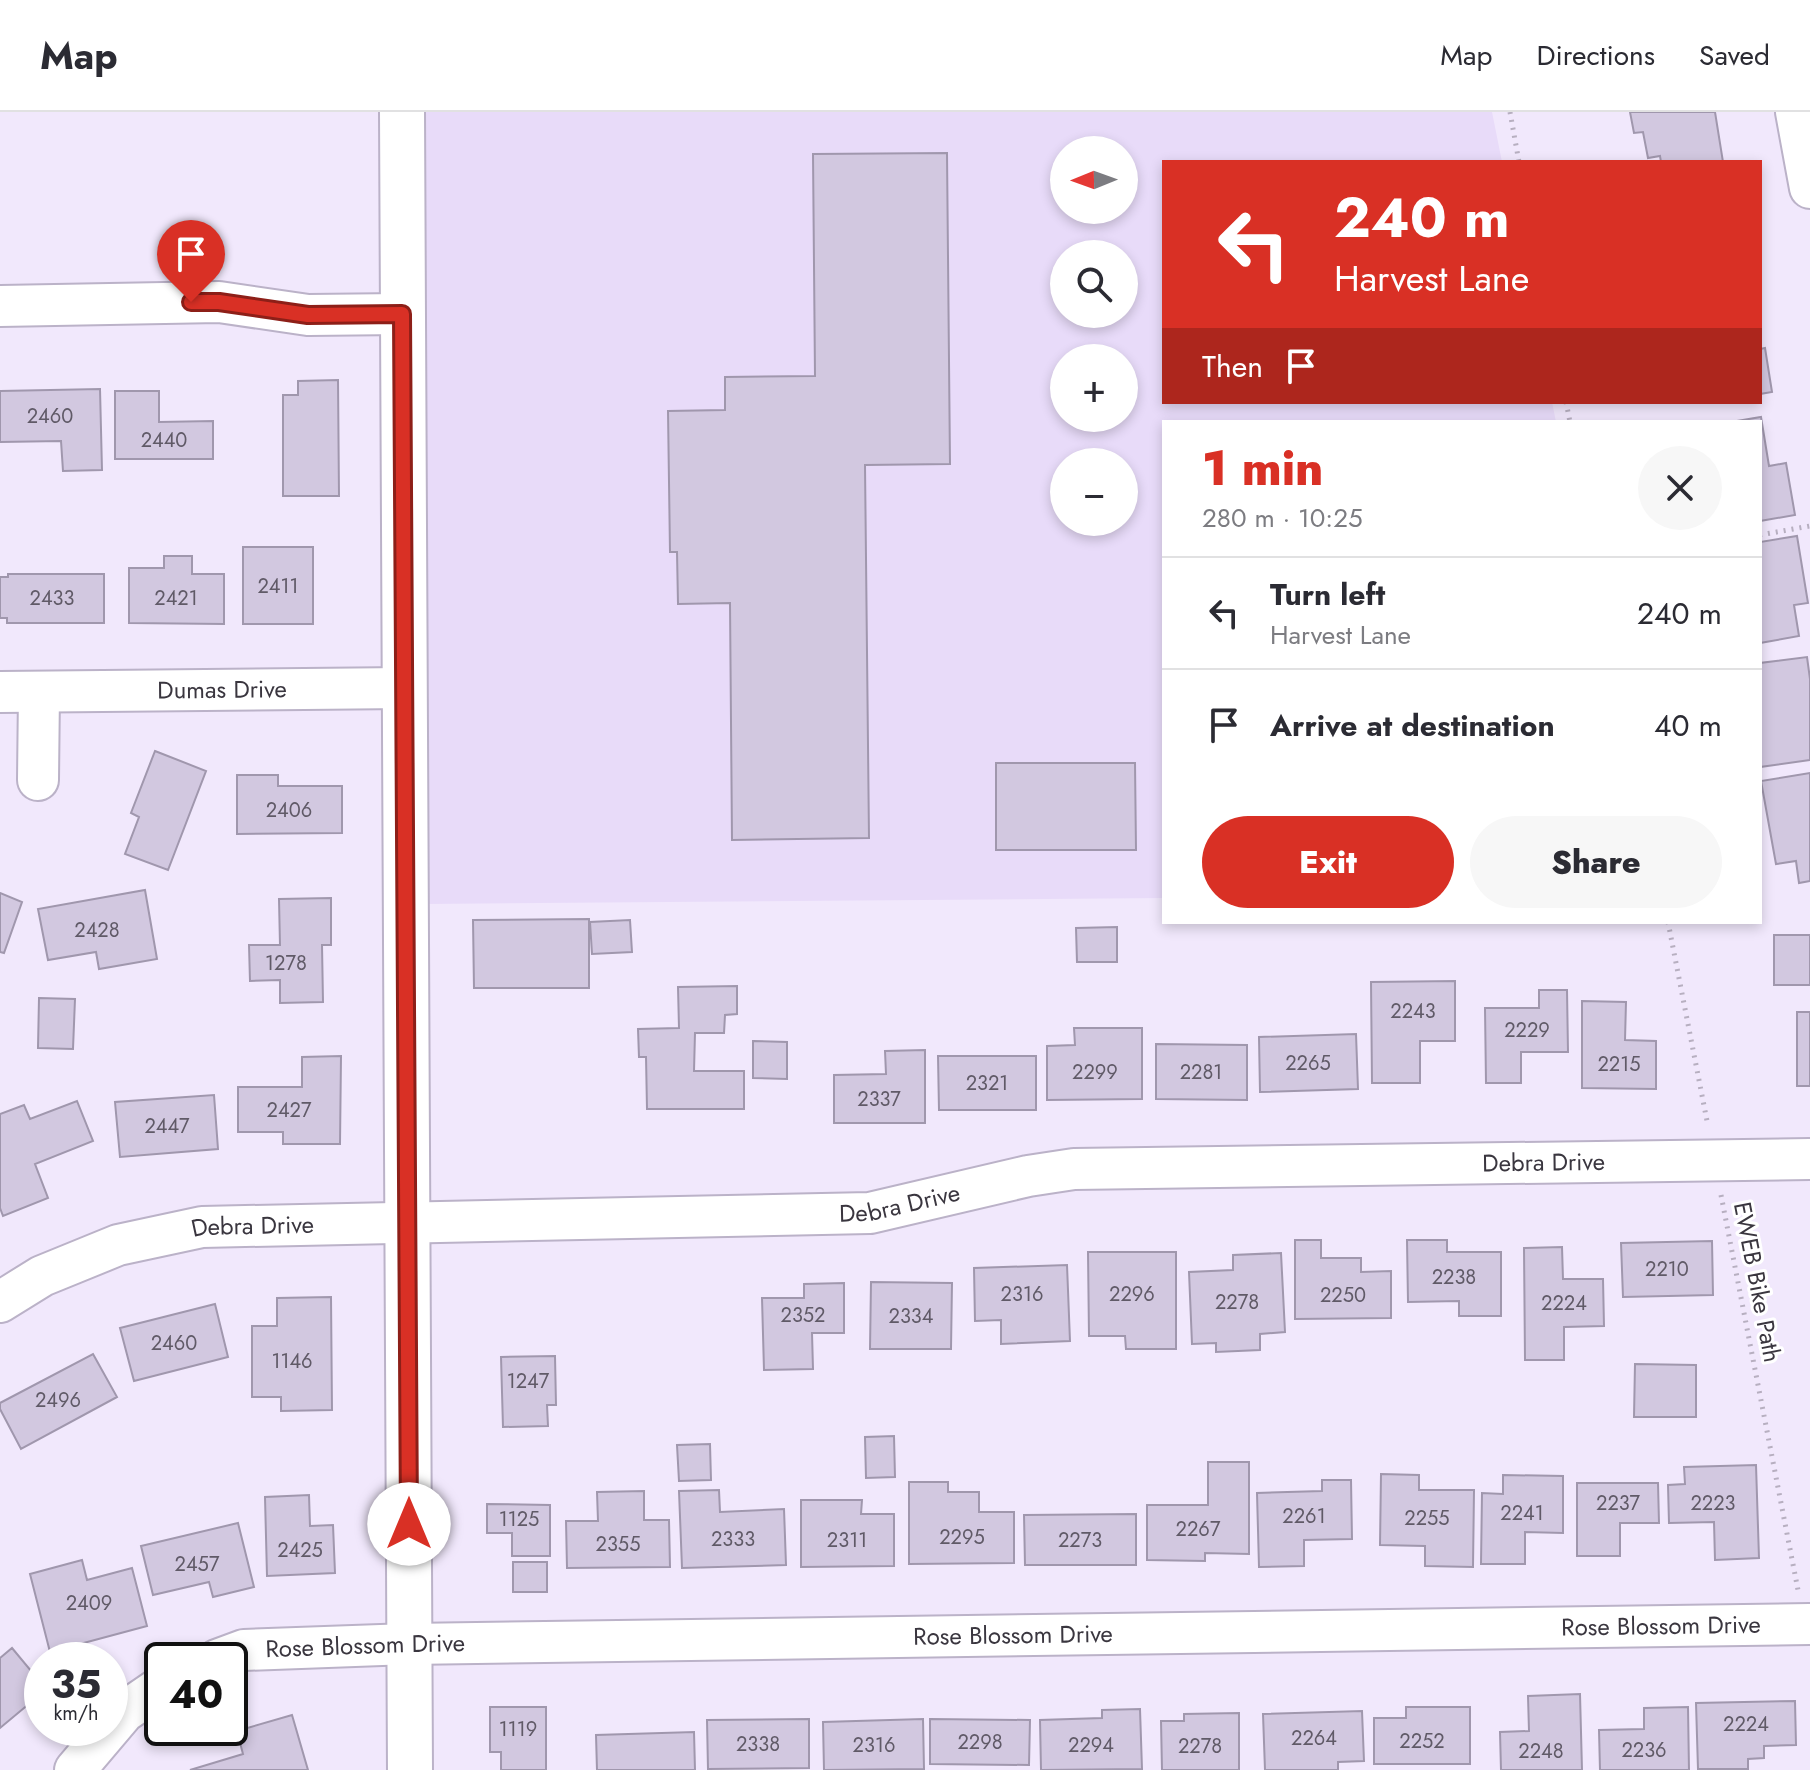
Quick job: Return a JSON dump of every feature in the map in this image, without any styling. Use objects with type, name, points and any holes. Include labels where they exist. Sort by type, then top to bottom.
[{"type":"street","points":[[402,112],[410,1770]]},
{"type":"street","points":[[1796,112],[1810,188]]},
{"type":"street","points":[[0,306],[219,302],[308,315],[402,314]]},
{"type":"street","name":"Dumas Drive","points":[[0,692],[405,688]]},
{"type":"street","points":[[38,780],[39,692]]},
{"type":"street","name":"Debra Drive","points":[[0,1302],[42,1276],[118,1245],[202,1227],[870,1213],[1028,1176],[1074,1169],[1810,1159]]},
{"type":"street","name":"Rose Blossom Drive","points":[[248,1650],[409,1644],[1808,1624]]},
{"type":"street","points":[[75,1770],[124,1712],[144,1698]]},
{"type":"path","points":[[1510,112],[1519,160]]},
{"type":"path","points":[[1762,535],[1810,526]]},
{"type":"path","name":"EWEB Bike Path","points":[[1668,924],[1808,1624]]},
{"type":"shaded area","points":[[425,112],[1492,112],[1502,160],[1162,160],[1162,404],[1552,404],[1556,420],[1162,420],[1162,898],[426,904]]},
{"type":"building","points":[[1630,112],[1715,112],[1723,160],[1648,158],[1643,132],[1634,133]]},
{"type":"building","points":[[947,153],[950,464],[865,465],[869,838],[732,840],[730,603],[678,604],[677,552],[670,552],[668,411],[725,410],[725,377],[815,376],[813,154]]},
{"type":"building","points":[[1765,348],[1772,392],[1762,394],[1762,349]]},
{"type":"building","points":[[338,380],[339,496],[283,496],[283,395],[298,395],[298,381]]},
{"type":"building","points":[[100,389],[102,470],[63,471],[61,441],[0,442],[0,391]]},
{"type":"building","points":[[115,391],[159,391],[159,422],[213,421],[213,459],[115,459]]},
{"type":"building","points":[[1762,423],[1769,466],[1786,463],[1795,515],[1762,521]]},
{"type":"building","points":[[1797,536],[1808,603],[1794,605],[1799,636],[1762,643],[1762,542]]},
{"type":"building","points":[[243,547],[313,547],[313,624],[243,624]]},
{"type":"building","points":[[164,556],[192,556],[192,574],[224,574],[224,624],[129,623],[129,568],[164,568]]},
{"type":"building","points":[[8,574],[104,574],[104,623],[7,623],[7,618],[0,618],[0,577],[8,577]]},
{"type":"building","points":[[1807,657],[1810,760],[1762,767],[1762,663]]},
{"type":"building","points":[[155,751],[206,771],[168,870],[125,854],[139,817],[131,813]]},
{"type":"building","points":[[996,763],[1135,763],[1136,850],[996,850]]},
{"type":"building","points":[[1810,773],[1810,881],[1799,883],[1796,861],[1776,864],[1762,781]]},
{"type":"building","points":[[237,775],[278,775],[278,786],[342,786],[342,833],[237,834]]},
{"type":"building","points":[[145,890],[157,959],[99,969],[96,952],[48,960],[38,909]]},
{"type":"building","points":[[0,893],[22,902],[4,953],[0,952]]},
{"type":"building","points":[[331,898],[331,945],[322,945],[323,1002],[280,1003],[280,980],[250,981],[249,945],[280,945],[279,899]]},
{"type":"building","points":[[589,919],[589,988],[474,988],[473,920]]},
{"type":"building","points":[[630,920],[632,952],[592,954],[590,922]]},
{"type":"building","points":[[1117,927],[1117,962],[1077,962],[1076,928]]},
{"type":"building","points":[[1774,935],[1810,935],[1810,985],[1774,985]]},
{"type":"building","points":[[1455,981],[1455,1041],[1420,1041],[1420,1083],[1372,1083],[1371,982]]},
{"type":"building","points":[[737,986],[737,1014],[725,1015],[724,1033],[695,1033],[694,1071],[744,1071],[744,1109],[647,1109],[646,1057],[639,1057],[638,1029],[679,1028],[678,987]]},
{"type":"building","points":[[1539,990],[1567,990],[1568,1052],[1521,1052],[1521,1083],[1486,1083],[1485,1008],[1539,1008]]},
{"type":"building","points":[[39,998],[75,999],[73,1049],[38,1048]]},
{"type":"building","points":[[1582,1001],[1626,1002],[1625,1040],[1656,1041],[1656,1089],[1582,1088]]},
{"type":"building","points":[[1797,1012],[1810,1012],[1810,1086],[1797,1086]]},
{"type":"building","points":[[1074,1028],[1142,1028],[1142,1099],[1047,1100],[1047,1046],[1075,1045]]},
{"type":"building","points":[[1356,1034],[1358,1089],[1260,1092],[1259,1037]]},
{"type":"building","points":[[753,1041],[787,1042],[787,1079],[753,1078]]},
{"type":"building","points":[[1156,1044],[1247,1045],[1247,1100],[1156,1099]]},
{"type":"building","points":[[925,1050],[925,1123],[834,1123],[834,1075],[886,1074],[885,1051]]},
{"type":"building","points":[[341,1056],[340,1144],[283,1144],[283,1132],[238,1132],[238,1087],[302,1087],[302,1057]]},
{"type":"building","points":[[938,1056],[1036,1056],[1036,1110],[939,1110]]},
{"type":"building","points":[[214,1095],[218,1149],[120,1157],[115,1102]]},
{"type":"building","points":[[77,1101],[93,1141],[35,1164],[48,1198],[3,1216],[0,1208],[0,1114],[24,1105],[30,1119]]},
{"type":"building","points":[[1295,1240],[1321,1240],[1321,1258],[1361,1258],[1361,1272],[1391,1271],[1391,1318],[1295,1319]]},
{"type":"building","points":[[1407,1240],[1447,1240],[1447,1252],[1501,1252],[1501,1316],[1459,1316],[1459,1301],[1408,1302]]},
{"type":"building","points":[[1712,1241],[1713,1295],[1623,1297],[1621,1243]]},
{"type":"building","points":[[1562,1247],[1563,1279],[1603,1279],[1604,1326],[1564,1327],[1564,1360],[1525,1360],[1524,1248]]},
{"type":"building","points":[[1088,1252],[1176,1252],[1176,1349],[1126,1349],[1125,1336],[1089,1336]]},
{"type":"building","points":[[1281,1253],[1285,1332],[1260,1334],[1260,1350],[1216,1352],[1216,1343],[1192,1344],[1189,1272],[1233,1270],[1233,1255]]},
{"type":"building","points":[[1067,1265],[1070,1341],[1001,1344],[1001,1320],[975,1321],[974,1268]]},
{"type":"building","points":[[871,1282],[952,1283],[951,1349],[870,1349]]},
{"type":"building","points":[[844,1283],[844,1333],[812,1333],[813,1369],[764,1370],[762,1298],[804,1298],[804,1284]]},
{"type":"building","points":[[331,1297],[332,1410],[281,1411],[281,1397],[252,1397],[252,1326],[277,1326],[277,1298]]},
{"type":"building","points":[[215,1304],[228,1357],[134,1381],[120,1328]]},
{"type":"building","points":[[93,1354],[117,1397],[21,1449],[0,1409],[0,1403]]},
{"type":"building","points":[[555,1356],[556,1405],[547,1405],[548,1426],[503,1427],[501,1357]]},
{"type":"building","points":[[1635,1364],[1696,1365],[1696,1417],[1634,1417]]},
{"type":"building","points":[[894,1436],[895,1477],[866,1478],[865,1437]]},
{"type":"building","points":[[710,1444],[711,1480],[679,1481],[677,1445]]},
{"type":"building","points":[[1208,1462],[1249,1462],[1249,1554],[1205,1553],[1205,1561],[1147,1560],[1147,1505],[1208,1505]]},
{"type":"building","points":[[1756,1465],[1759,1558],[1715,1560],[1714,1522],[1669,1523],[1668,1485],[1685,1484],[1684,1467]]},
{"type":"building","points":[[1381,1474],[1419,1475],[1419,1490],[1474,1490],[1473,1567],[1425,1566],[1425,1546],[1380,1545]]},
{"type":"building","points":[[1503,1475],[1563,1476],[1563,1533],[1525,1532],[1525,1564],[1481,1564],[1482,1493],[1503,1494]]},
{"type":"building","points":[[1322,1480],[1351,1480],[1352,1539],[1304,1540],[1304,1566],[1259,1567],[1257,1493],[1322,1491]]},
{"type":"building","points":[[909,1482],[948,1482],[948,1492],[979,1492],[979,1512],[1014,1512],[1014,1563],[909,1564]]},
{"type":"building","points":[[1577,1483],[1658,1483],[1659,1523],[1620,1523],[1620,1556],[1577,1556]]},
{"type":"building","points":[[719,1490],[720,1512],[784,1509],[786,1565],[682,1568],[679,1491]]},
{"type":"building","points":[[644,1491],[644,1520],[669,1520],[670,1567],[567,1568],[566,1521],[598,1521],[597,1492]]},
{"type":"building","points":[[309,1495],[310,1526],[333,1525],[335,1573],[267,1576],[265,1497]]},
{"type":"building","points":[[801,1500],[862,1500],[861,1514],[894,1514],[894,1566],[801,1567]]},
{"type":"building","points":[[487,1504],[550,1505],[550,1556],[512,1556],[512,1533],[487,1533]]},
{"type":"building","points":[[1136,1514],[1136,1565],[1025,1565],[1024,1515]]},
{"type":"building","points":[[238,1523],[254,1587],[213,1597],[209,1582],[153,1595],[141,1546]]},
{"type":"building","points":[[82,1560],[87,1580],[132,1568],[147,1626],[87,1642],[47,1642],[30,1574]]},
{"type":"building","points":[[513,1562],[547,1562],[547,1592],[513,1592]]},
{"type":"building","points":[[12,1648],[24,1662],[24,1708],[0,1728],[0,1658]]},
{"type":"building","points":[[1580,1694],[1582,1770],[1501,1770],[1500,1732],[1529,1731],[1528,1696]]},
{"type":"building","points":[[1795,1701],[1796,1745],[1764,1746],[1764,1758],[1748,1759],[1748,1769],[1698,1769],[1696,1703]]},
{"type":"building","points":[[490,1707],[546,1707],[546,1770],[501,1770],[501,1752],[490,1752]]},
{"type":"building","points":[[1406,1707],[1470,1707],[1470,1764],[1374,1764],[1374,1718],[1406,1718]]},
{"type":"building","points":[[1688,1707],[1689,1770],[1600,1770],[1599,1730],[1644,1729],[1644,1708]]},
{"type":"building","points":[[1140,1709],[1142,1769],[1041,1770],[1040,1720],[1102,1718],[1102,1710]]},
{"type":"building","points":[[1362,1711],[1364,1761],[1338,1762],[1338,1770],[1265,1770],[1263,1714]]},
{"type":"building","points":[[1239,1713],[1239,1770],[1162,1770],[1161,1721],[1184,1721],[1184,1714]]},
{"type":"building","points":[[292,1715],[308,1770],[190,1770],[243,1754],[241,1746],[248,1746],[248,1728]]},
{"type":"building","points":[[809,1719],[809,1768],[708,1769],[707,1720]]},
{"type":"building","points":[[923,1719],[924,1769],[824,1770],[823,1722]]},
{"type":"building","points":[[930,1719],[1030,1720],[1029,1765],[930,1764]]},
{"type":"building","points":[[694,1732],[695,1770],[597,1770],[596,1735]]},
{"type":"route","points":[[191,302],[219,302],[308,315],[402,314],[409,1524]]}]
